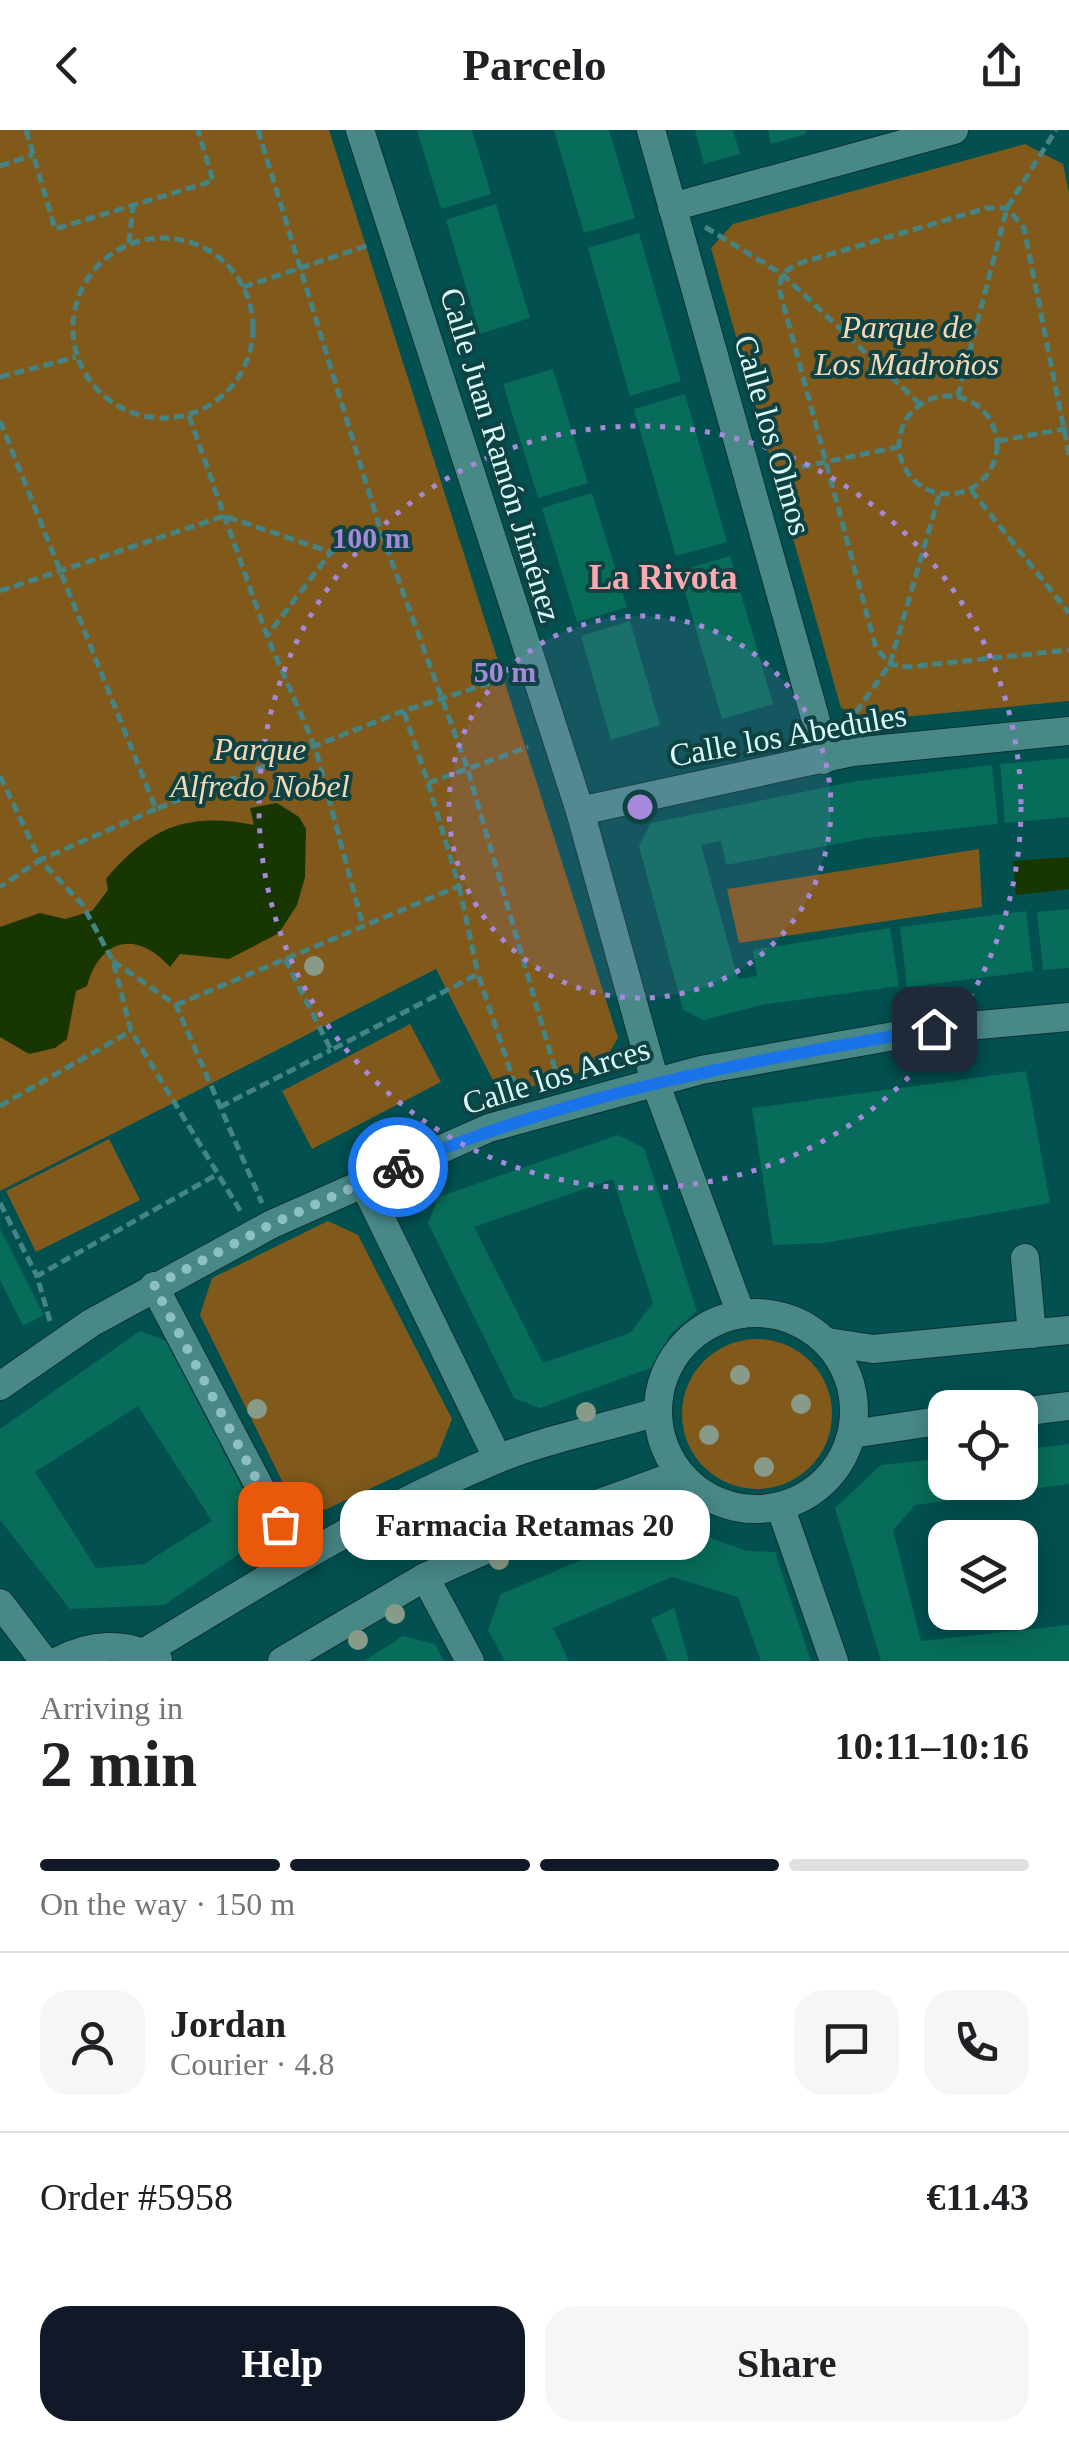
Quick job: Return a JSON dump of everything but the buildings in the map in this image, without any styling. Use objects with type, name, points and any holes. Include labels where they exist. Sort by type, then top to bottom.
[{"type":"street","name":"Calle Juan Ramón Jiménez","points":[[360,130],[580,811],[656,1082],[740,1314]]},
{"type":"street","name":"Calle los Olmos","points":[[652,130],[750,479],[823,760]]},
{"type":"street","points":[[672,207],[850,144],[954,130]]},
{"type":"street","name":"Calle los Abedules","points":[[580,811],[852,752],[1069,731]]},
{"type":"street","name":"Calle los Arces","points":[[0,1386],[91,1323],[154,1286],[272,1224],[489,1128],[656,1082],[934,1029],[1069,1016]]},
{"type":"street","points":[[364,1182],[498,1459]]},
{"type":"street","points":[[1025,1258],[1032,1334]]},
{"type":"street","points":[[154,1286],[298,1558]]},
{"type":"street","points":[[740,1314],[781,1314],[806,1325],[828,1342],[846,1370],[855,1402],[852,1434],[842,1459],[826,1480],[805,1496],[780,1506],[752,1510],[725,1505],[700,1492],[680,1474],[659,1434],[661,1380],[676,1352],[698,1330],[740,1314]]},
{"type":"street","points":[[828,1342],[873,1348],[1069,1330]]},
{"type":"street","points":[[1038,1410],[1069,1406]]},
{"type":"street","points":[[58,1661],[78,1650],[112,1645],[152,1657],[298,1558],[498,1459],[657,1412]]},
{"type":"street","points":[[852,1434],[928,1423]]},
{"type":"street","points":[[282,1661],[425,1576],[550,1521],[680,1474]]},
{"type":"street","points":[[780,1506],[834,1661]]},
{"type":"street","points":[[425,1576],[470,1661]]},
{"type":"street","points":[[0,1603],[44,1661]]},
{"type":"path","points":[[26,130],[56,229],[213,181],[198,130]]},
{"type":"path","points":[[258,130],[381,532],[466,767],[559,1083]]},
{"type":"path","points":[[958,396],[1007,208],[1056,130]]},
{"type":"path","points":[[0,166],[33,155]]},
{"type":"path","points":[[129,243],[133,205]]},
{"type":"path","points":[[672,207],[782,274],[920,404]]},
{"type":"path","points":[[1069,456],[1067,428],[1024,228],[1007,208],[986,208],[797,264],[782,274],[779,288],[876,648],[890,664],[907,668],[1069,650]]},
{"type":"path","points":[[161,237],[188,240],[213,252],[233,270],[242,287],[254,322],[251,353],[227,391],[189,416],[148,417],[108,402],[89,382],[76,357],[72,329],[76,301],[88,275],[129,243],[161,237]]},
{"type":"path","points":[[242,287],[300,264],[370,246]]},
{"type":"path","points":[[0,376],[76,357]]},
{"type":"path","points":[[936,396],[958,396],[984,410],[998,441],[993,469],[972,490],[940,495],[909,477],[898,447],[903,423],[920,404],[936,396]]},
{"type":"path","points":[[189,416],[267,636],[315,747],[363,926]]},
{"type":"path","points":[[0,420],[156,809]]},
{"type":"path","points":[[998,441],[1067,428]]},
{"type":"path","points":[[750,479],[826,459],[898,447]]},
{"type":"path","points":[[972,490],[1069,613]]},
{"type":"path","points":[[823,760],[890,664],[940,495]]},
{"type":"path","points":[[0,591],[224,516],[331,552]]},
{"type":"path","points":[[267,636],[331,552],[381,532]]},
{"type":"path","points":[[0,887],[40,860],[156,809],[404,711],[506,678]]},
{"type":"path","points":[[404,711],[460,886],[478,974],[518,1096]]},
{"type":"path","points":[[428,783],[528,747]]},
{"type":"path","points":[[0,776],[40,860],[82,904],[113,962],[131,1032],[237,1211],[272,1224]]},
{"type":"path","points":[[176,1005],[460,886]]},
{"type":"path","points":[[285,959],[331,1050]]},
{"type":"path","points":[[113,962],[176,1005],[272,1224]]},
{"type":"path","points":[[220,1107],[478,974]]},
{"type":"path","points":[[0,1106],[131,1032]]},
{"type":"path","points":[[37,1276],[216,1175]]},
{"type":"path","points":[[0,1202],[37,1276],[51,1322]]},
{"type":"green space","name":"Parque Alfredo Nobel","points":[[0,130],[329,130],[618,1038],[601,1066],[501,1096],[436,969],[0,1191]]},
{"type":"green space","name":"Parque de Los Madroños","points":[[1025,144],[1063,164],[1069,193],[1069,701],[872,720],[841,708],[711,248],[733,224]]},
{"type":"green space","points":[[979,849],[982,907],[739,943],[727,889]]},
{"type":"green space","points":[[410,1024],[441,1082],[312,1149],[282,1091]]},
{"type":"green space","points":[[109,1139],[140,1200],[36,1252],[6,1191]]},
{"type":"green space","points":[[328,1221],[358,1235],[452,1419],[437,1457],[325,1510],[289,1495],[200,1315],[212,1278]]},
{"type":"green space","points":[[757,1339],[786,1345],[810,1361],[826,1385],[832,1414],[826,1443],[810,1467],[786,1483],[757,1489],[728,1483],[704,1467],[688,1443],[682,1414],[688,1385],[704,1361],[728,1345]]},
{"type":"shaded area","points":[[277,803],[299,817],[306,829],[305,877],[297,905],[279,933],[229,959],[180,954],[170,967],[145,947],[132,944],[110,949],[93,970],[87,986],[76,991],[67,1039],[55,1048],[29,1054],[0,1037],[0,927],[40,913],[65,919],[92,911],[108,890],[106,879],[154,836],[189,823],[230,821],[254,825],[250,808]]},
{"type":"shaded area","points":[[1069,857],[1069,889],[1016,895],[1013,861]]},
{"type":"way so far","points":[[280,1524],[154,1286],[272,1224],[398,1167]]},
{"type":"place","name":"Farmacia Retamas 20","points":[[280,1524]]},
{"type":"district","name":"La Rivota","points":[[663,577]]},
{"type":"route","points":[[398,1167],[489,1128],[566,1104],[701,1070],[934,1029]]}]
